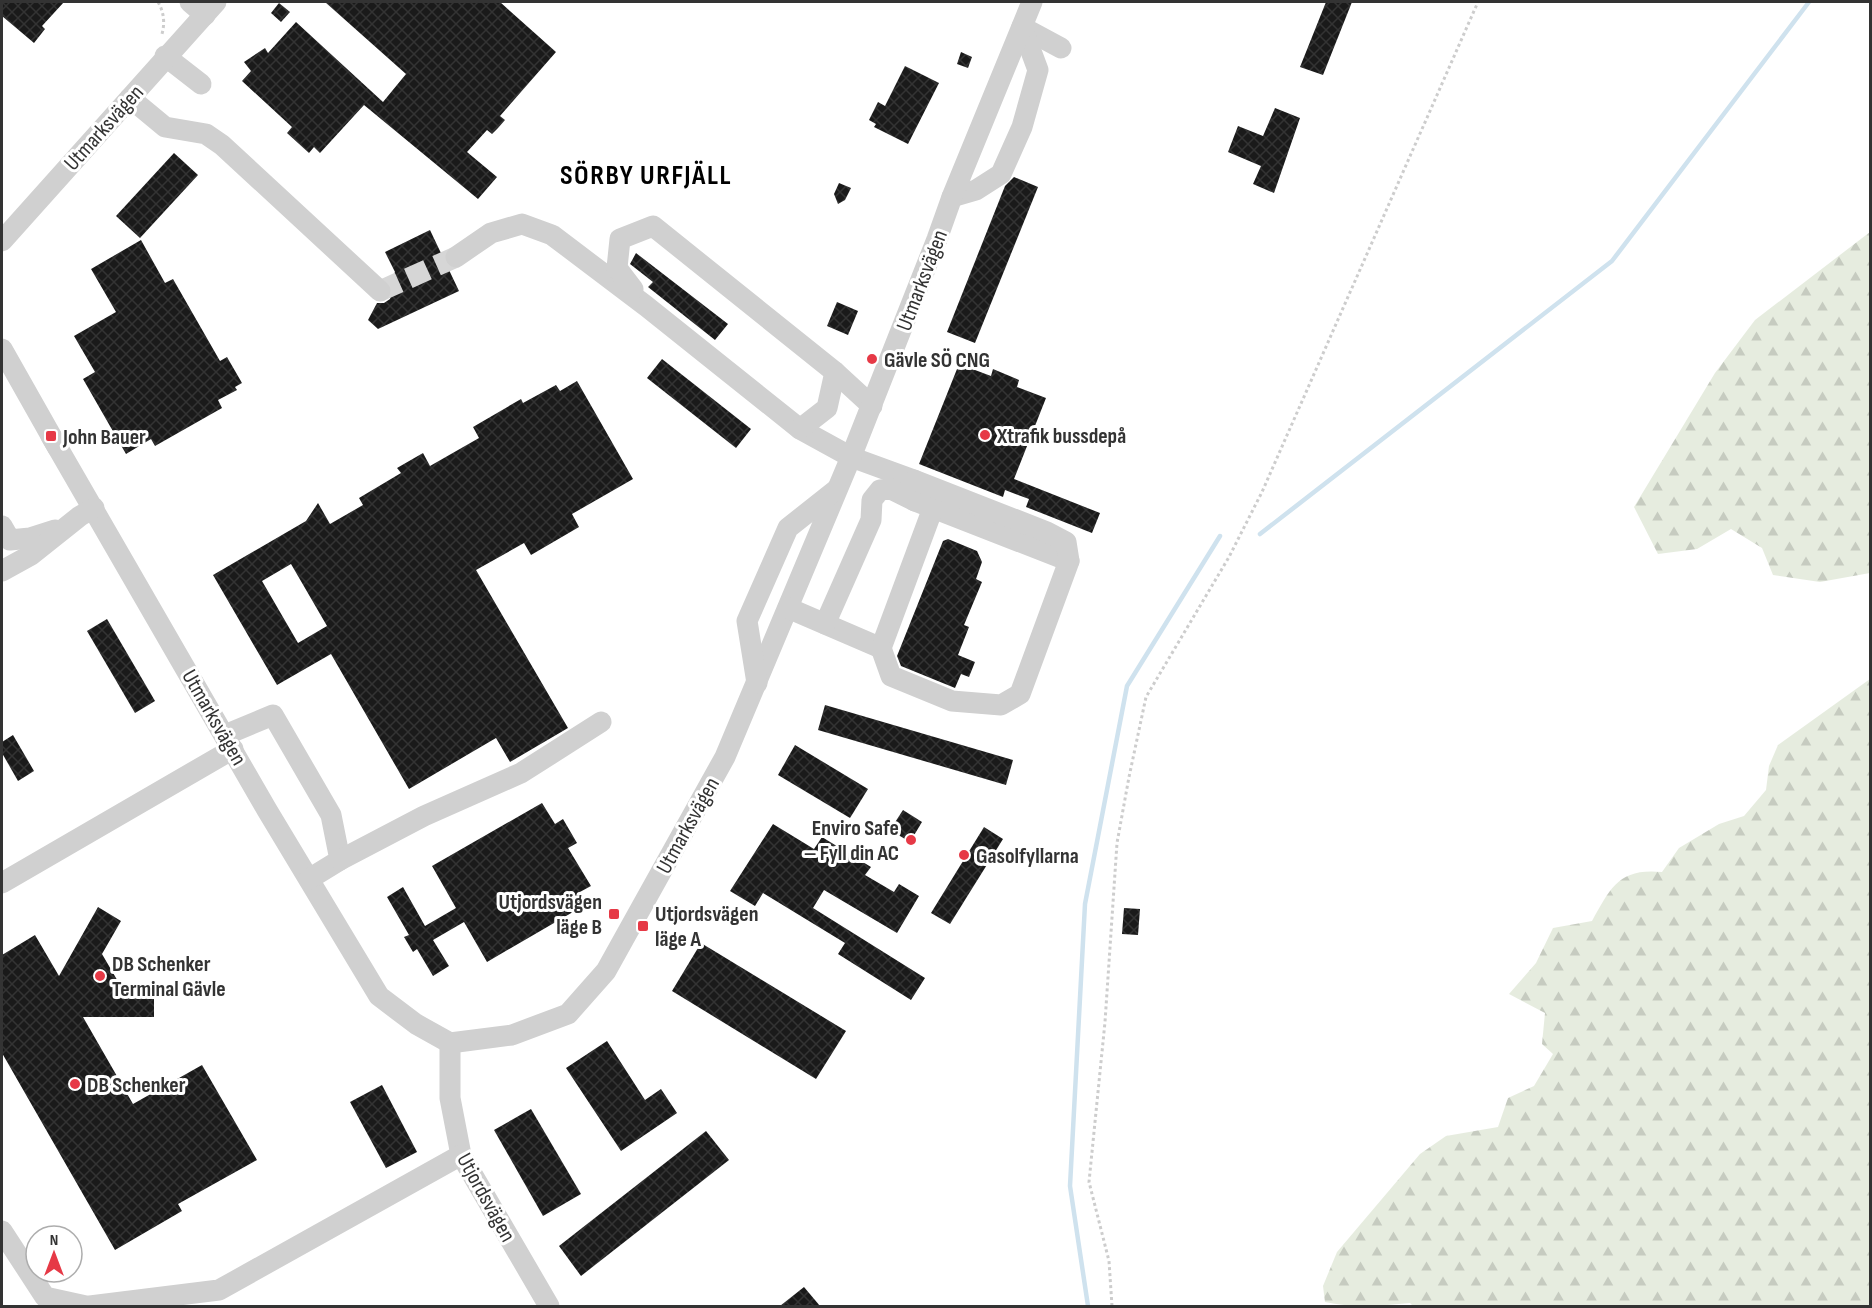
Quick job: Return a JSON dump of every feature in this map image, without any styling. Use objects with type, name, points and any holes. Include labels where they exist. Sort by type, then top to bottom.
[{"type":"street","name":"Utmarksvägen","points":[[2,349],[379,996],[416,1024],[450,1043],[512,1035],[568,1014],[606,970],[725,757],[872,406],[952,197],[1032,2]]},
{"type":"street","name":"Utmarksvägen","points":[[2,241],[130,98],[204,6]]},
{"type":"street","points":[[1022,27],[1060,48]]},
{"type":"street","points":[[952,197],[976,190],[1001,174],[1022,127],[1038,70],[1022,27]]},
{"type":"street","points":[[165,56],[201,84]]},
{"type":"street","points":[[130,98],[165,127],[206,134],[222,145],[380,291]]},
{"type":"street","points":[[456,257],[491,233],[522,224],[552,235],[646,306],[800,429],[851,457],[914,480],[1047,532],[1066,542],[1069,561],[1020,694],[1001,705],[952,701],[891,676],[881,648],[924,504],[914,480]]},
{"type":"street","points":[[646,306],[617,268],[620,239],[653,226],[835,372],[872,406]]},
{"type":"street","points":[[800,429],[827,408],[835,372]]},
{"type":"street","points":[[757,683],[747,621],[788,528],[836,489]]},
{"type":"street","points":[[825,624],[871,520],[872,500],[880,490],[891,489],[1069,561]]},
{"type":"street","points":[[2,571],[31,555],[94,508]]},
{"type":"street","points":[[2,526],[10,540],[30,538],[68,526]]},
{"type":"street","points":[[788,608],[881,648]]},
{"type":"street","points":[[2,883],[273,715],[331,815],[340,860]]},
{"type":"street","points":[[309,879],[424,816],[521,773],[602,722]]},
{"type":"street","name":"Utjordsvägen","points":[[450,1043],[450,1098],[460,1155],[549,1306]]},
{"type":"street","points":[[2,1231],[45,1297],[88,1306],[219,1290],[460,1155]]},
{"type":"path","points":[[1112,1306],[1109,1261],[1089,1182],[1104,1033],[1117,843],[1146,697],[1229,557],[1262,492],[1478,2]]},
{"type":"green space","points":[[1870,232],[1870,573],[1820,582],[1773,575],[1762,548],[1731,529],[1697,549],[1658,554],[1634,507],[1715,373],[1755,320]]},
{"type":"green space","points":[[1870,679],[1870,1306],[1413,1306],[1410,1303],[1367,1306],[1325,1302],[1323,1286],[1337,1252],[1420,1154],[1446,1136],[1498,1127],[1508,1098],[1534,1086],[1553,1054],[1542,1044],[1545,1013],[1509,994],[1536,963],[1553,928],[1592,921],[1605,898],[1618,882],[1636,873],[1662,872],[1679,848],[1719,824],[1744,816],[1766,790],[1769,766],[1778,745]]},
{"type":"building","points":[[2,2],[64,2],[42,26],[45,29],[34,43],[2,16]]},
{"type":"building","points":[[325,2],[500,2],[556,52],[500,116],[505,120],[498,128],[492,134],[487,130],[467,152],[497,177],[478,199],[364,105],[320,153],[314,147],[309,153],[287,133],[292,127],[242,81],[251,71],[244,62],[265,48],[268,53],[296,22],[383,102],[406,74]]},
{"type":"building","points":[[1326,2],[1352,2],[1323,75],[1300,67]]},
{"type":"building","points":[[279,3],[290,12],[281,22],[271,13]]},
{"type":"building","points":[[961,52],[972,57],[968,68],[957,64]]},
{"type":"building","points":[[905,66],[939,83],[908,144],[874,127],[876,124],[869,120],[878,102],[885,106]]},
{"type":"building","points":[[1275,108],[1300,118],[1274,193],[1253,184],[1261,166],[1228,152],[1238,126],[1263,136]]},
{"type":"building","points":[[174,153],[198,175],[140,238],[116,216]]},
{"type":"building","points":[[1014,177],[1038,187],[975,343],[947,332],[1005,186]]},
{"type":"building","points":[[839,183],[851,188],[845,200],[838,204],[834,194]]},
{"type":"building","points":[[430,230],[459,291],[378,329],[368,320],[377,303],[384,303],[390,299],[392,293],[389,283],[395,272],[385,252]]},
{"type":"building","points":[[141,240],[165,283],[173,279],[220,361],[227,357],[242,383],[235,387],[237,390],[218,400],[222,408],[155,446],[151,439],[126,454],[83,379],[95,372],[74,336],[116,312],[91,269]]},
{"type":"building","points":[[636,253],[728,324],[715,340],[648,287],[653,282],[630,264]]},
{"type":"building","points":[[837,302],[858,311],[848,335],[827,326]]},
{"type":"building","points":[[662,359],[751,429],[736,448],[647,378]]},
{"type":"building","points":[[959,364],[991,376],[993,369],[1019,380],[1017,387],[1046,398],[1014,479],[1100,513],[1092,533],[1026,507],[1029,499],[1005,490],[1003,497],[919,464]]},
{"type":"building","points":[[577,381],[633,479],[572,514],[579,527],[531,555],[524,543],[476,570],[568,728],[510,762],[496,738],[409,789],[331,654],[277,685],[213,575],[306,521],[318,503],[330,524],[363,505],[359,498],[401,473],[397,468],[423,453],[430,466],[479,438],[473,427],[521,399],[523,403],[556,385],[560,391]],"holes":[[[291,564],[327,626],[298,643],[262,581]]]},
{"type":"building","points":[[948,539],[977,551],[982,562],[976,579],[982,582],[964,625],[969,627],[958,655],[975,662],[969,677],[961,674],[955,688],[901,666],[897,656],[943,541]]},
{"type":"building","points":[[107,619],[155,701],[135,713],[87,631]]},
{"type":"building","points":[[825,705],[1013,760],[1006,785],[818,730]]},
{"type":"building","points":[[13,735],[34,771],[18,781],[2,753],[2,742]]},
{"type":"building","points":[[795,745],[868,789],[850,818],[778,775]]},
{"type":"building","points":[[542,803],[555,824],[563,819],[577,843],[568,848],[591,886],[578,893],[585,905],[487,962],[464,922],[433,940],[449,966],[433,976],[417,949],[413,952],[404,937],[409,935],[387,897],[403,887],[425,926],[456,908],[432,866]]},
{"type":"building","points":[[903,810],[922,822],[910,842],[890,830]]},
{"type":"building","points":[[773,824],[814,849],[822,837],[871,867],[865,875],[894,892],[899,884],[919,896],[897,933],[824,890],[813,908],[925,978],[911,1000],[838,954],[845,943],[763,893],[755,906],[730,891]]},
{"type":"building","points":[[984,827],[1003,839],[950,924],[931,913]]},
{"type":"building","name":"DB Schenker","points":[[98,907],[121,921],[102,954],[123,990],[154,990],[154,1017],[83,1017],[133,1104],[202,1065],[257,1160],[178,1204],[182,1211],[115,1250],[2,1053],[2,955],[35,935],[59,976]]},
{"type":"building","points":[[1124,908],[1140,909],[1138,935],[1122,934]]},
{"type":"building","points":[[701,943],[846,1031],[816,1079],[672,991]]},
{"type":"building","points":[[607,1041],[645,1100],[661,1089],[677,1113],[621,1151],[566,1068]]},
{"type":"building","points":[[382,1085],[417,1152],[386,1168],[350,1102]]},
{"type":"building","points":[[531,1109],[581,1194],[543,1216],[494,1130]]},
{"type":"building","points":[[706,1131],[729,1160],[581,1276],[559,1246]]},
{"type":"building","points":[[804,1287],[820,1306],[780,1306]]},
{"type":"waterway","points":[[1260,534],[1612,261],[1809,2]]},
{"type":"waterway","points":[[1088,1306],[1070,1186],[1085,904],[1127,686],[1220,536]]},
{"type":"tunnel","points":[[380,291],[456,257]]},
{"type":"place","name":"Gävle SÖ CNG","points":[[872,359]]},
{"type":"place","name":"Xtrafik bussdepå","points":[[985,435]]},
{"type":"place","name":"John Bauer","points":[[51,436]]},
{"type":"place","name":"Enviro Safe – Fyll din AC","points":[[911,840]]},
{"type":"place","name":"Gasolfyllarna","points":[[964,855]]},
{"type":"place","name":"Utjordsvägen läge B","points":[[614,914]]},
{"type":"place","name":"Utjordsvägen läge A","points":[[643,926]]},
{"type":"place","name":"DB Schenker Terminal Gävle","points":[[100,976]]},
{"type":"place","name":"DB Schenker","points":[[75,1084]]},
{"type":"district","name":"SÖRBY URFJÄLL","points":[[646,174]]}]
